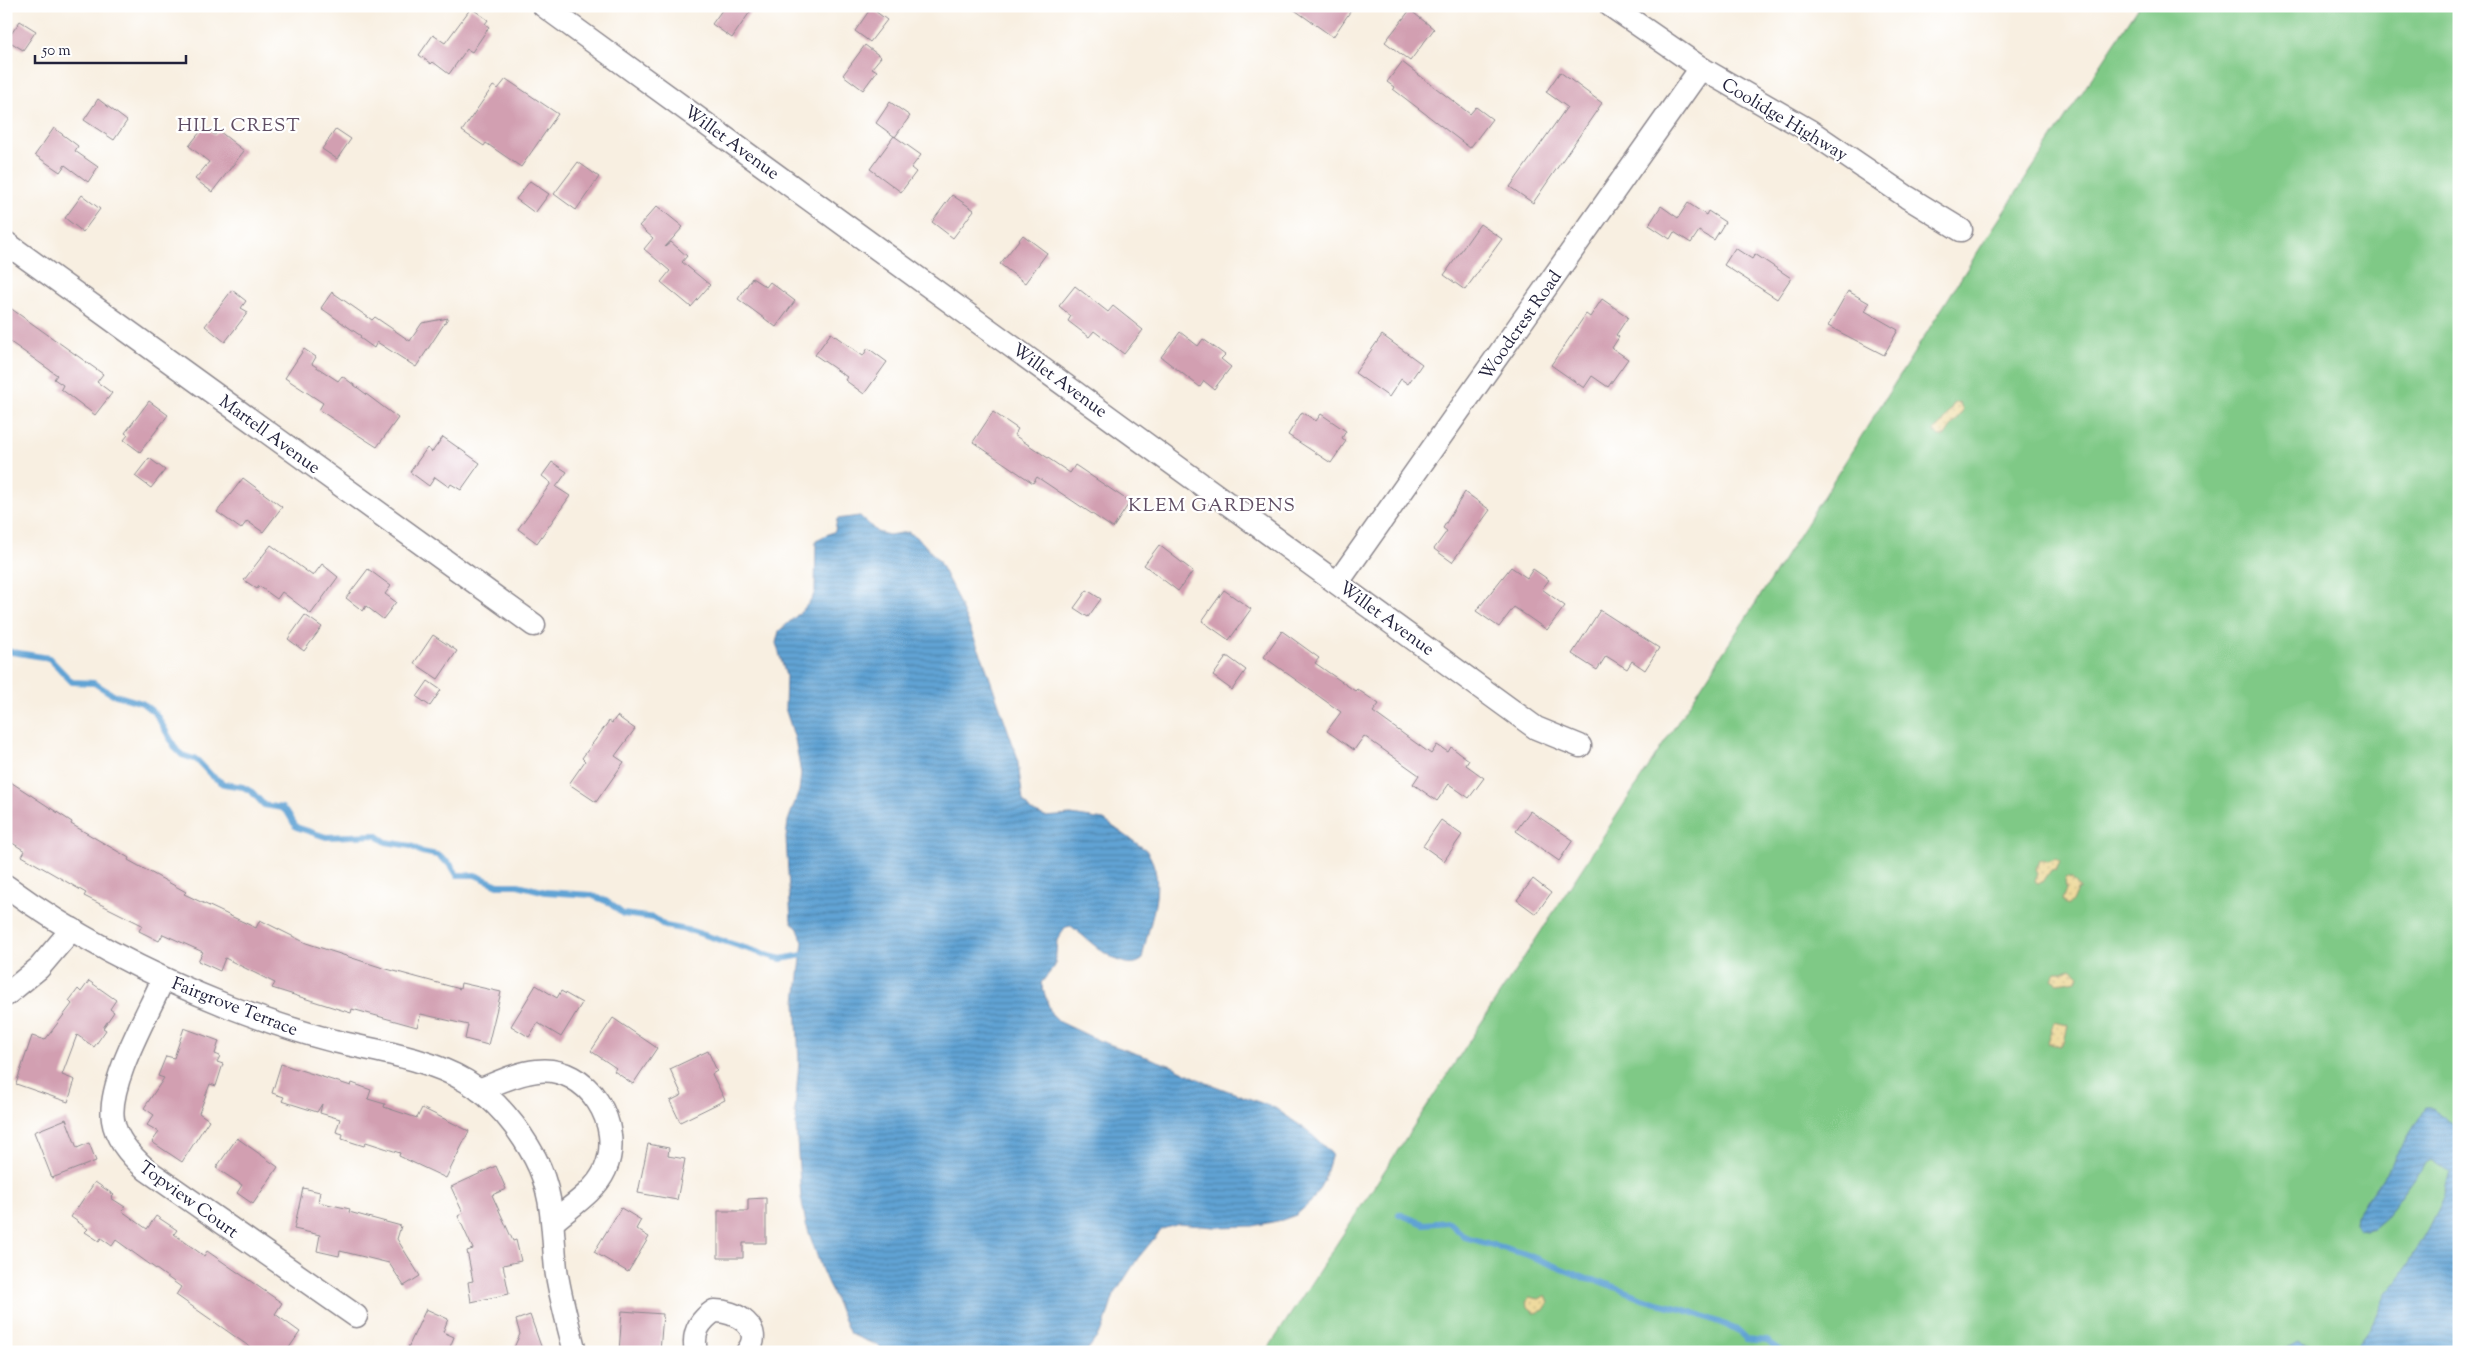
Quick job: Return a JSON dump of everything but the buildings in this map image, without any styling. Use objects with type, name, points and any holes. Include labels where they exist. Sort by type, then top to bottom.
[{"type":"street","name":"Willet Avenue","points":[[544,6],[1338,582],[1536,728],[1580,746]]},
{"type":"street","name":"Coolidge Highway","points":[[1611,6],[1701,68],[1810,131],[1907,197],[1961,230]]},
{"type":"street","name":"Woodcrest Road","points":[[1338,582],[1701,68]]},
{"type":"street","name":"Martell Avenue","points":[[6,243],[534,625]]},
{"type":"street","name":"Fairgrove Terrace","points":[[6,886],[72,928],[164,979],[233,1008],[305,1033],[431,1066],[465,1080],[479,1090],[500,1109],[519,1132],[536,1159],[548,1188],[554,1221],[556,1270],[575,1352]]},
{"type":"street","points":[[6,995],[39,968],[72,928]]},
{"type":"street","name":"Topview Court","points":[[164,979],[119,1078],[113,1096],[113,1120],[121,1142],[134,1159],[147,1170],[356,1316]]},
{"type":"street","points":[[479,1090],[519,1074],[538,1071],[556,1072],[570,1077],[598,1101],[609,1121],[611,1139],[610,1154],[604,1171],[596,1185],[554,1221]]},
{"type":"street","points":[[696,1352],[694,1338],[699,1325],[714,1311],[725,1311],[742,1318],[749,1326],[752,1336],[748,1352]]},
{"type":"green space","points":[[2139,6],[2459,6],[2459,1352],[1266,1352],[1768,584],[1982,245]]},
{"type":"sand","points":[[1959,402],[1963,410],[1945,436],[1939,436],[1933,431],[1944,421],[1954,403]]},
{"type":"sand","points":[[2056,858],[2060,861],[2056,869],[2051,870],[2043,882],[2037,883],[2035,880],[2038,873],[2036,869],[2039,860],[2047,861]]},
{"type":"sand","points":[[2067,877],[2072,879],[2080,889],[2077,890],[2072,902],[2067,906],[2062,900],[2066,889],[2065,880]]},
{"type":"sand","points":[[2071,968],[2079,975],[2077,980],[2058,983],[2052,979],[2056,972],[2063,972]]},
{"type":"sand","points":[[2054,1022],[2068,1025],[2064,1043],[2060,1046],[2047,1042]]},
{"type":"sand","points":[[1546,1295],[1549,1302],[1544,1310],[1536,1313],[1526,1303],[1529,1297],[1539,1299]]},
{"type":"water","points":[[860,516],[877,532],[889,535],[908,532],[922,542],[938,560],[953,589],[983,659],[1017,756],[1023,801],[1031,811],[1045,817],[1071,815],[1104,820],[1146,850],[1153,863],[1157,891],[1142,960],[1134,963],[1125,963],[1115,959],[1095,946],[1071,926],[1066,927],[1057,940],[1055,966],[1041,983],[1051,1013],[1060,1022],[1100,1041],[1172,1066],[1207,1083],[1275,1108],[1308,1131],[1332,1154],[1324,1180],[1312,1201],[1296,1215],[1253,1226],[1214,1227],[1179,1224],[1162,1229],[1138,1258],[1114,1295],[1103,1329],[1086,1352],[884,1352],[879,1346],[850,1334],[822,1270],[806,1224],[801,1197],[795,1111],[799,1062],[796,1001],[803,942],[798,929],[791,921],[786,838],[788,821],[799,791],[801,774],[795,739],[785,708],[786,676],[776,643],[779,631],[802,611],[812,599],[815,591],[816,540],[835,531],[837,519]]},
{"type":"water","points":[[2426,1107],[2431,1107],[2459,1129],[2459,1352],[2350,1352],[2353,1351],[2371,1327],[2385,1296],[2398,1281],[2443,1198],[2450,1171],[2430,1161],[2425,1164],[2387,1216],[2373,1228],[2358,1229],[2355,1223],[2356,1216],[2388,1169]]},
{"type":"water","points":[[2298,1341],[2333,1352],[2277,1352]]},
{"type":"waterway","points":[[6,651],[49,658],[72,682],[94,683],[112,694],[142,703],[156,714],[176,749],[182,755],[197,760],[212,776],[224,784],[243,787],[252,792],[264,805],[282,808],[288,813],[296,827],[326,837],[376,835],[386,842],[411,846],[422,852],[437,855],[451,865],[457,875],[475,875],[498,885],[518,885],[546,892],[591,895],[608,902],[623,914],[654,918],[665,926],[692,931],[773,957],[781,959],[803,955]]},
{"type":"waterway","points":[[1399,1214],[1424,1224],[1449,1222],[1465,1237],[1525,1254],[1587,1279],[1599,1281],[1650,1301],[1692,1312],[1726,1325],[1739,1332],[1746,1339],[1767,1341],[1782,1351],[1788,1352]]},
{"type":"district","name":"HILL CREST","points":[[239,124]]},
{"type":"district","name":"KLEM GARDENS","points":[[1212,504]]}]
